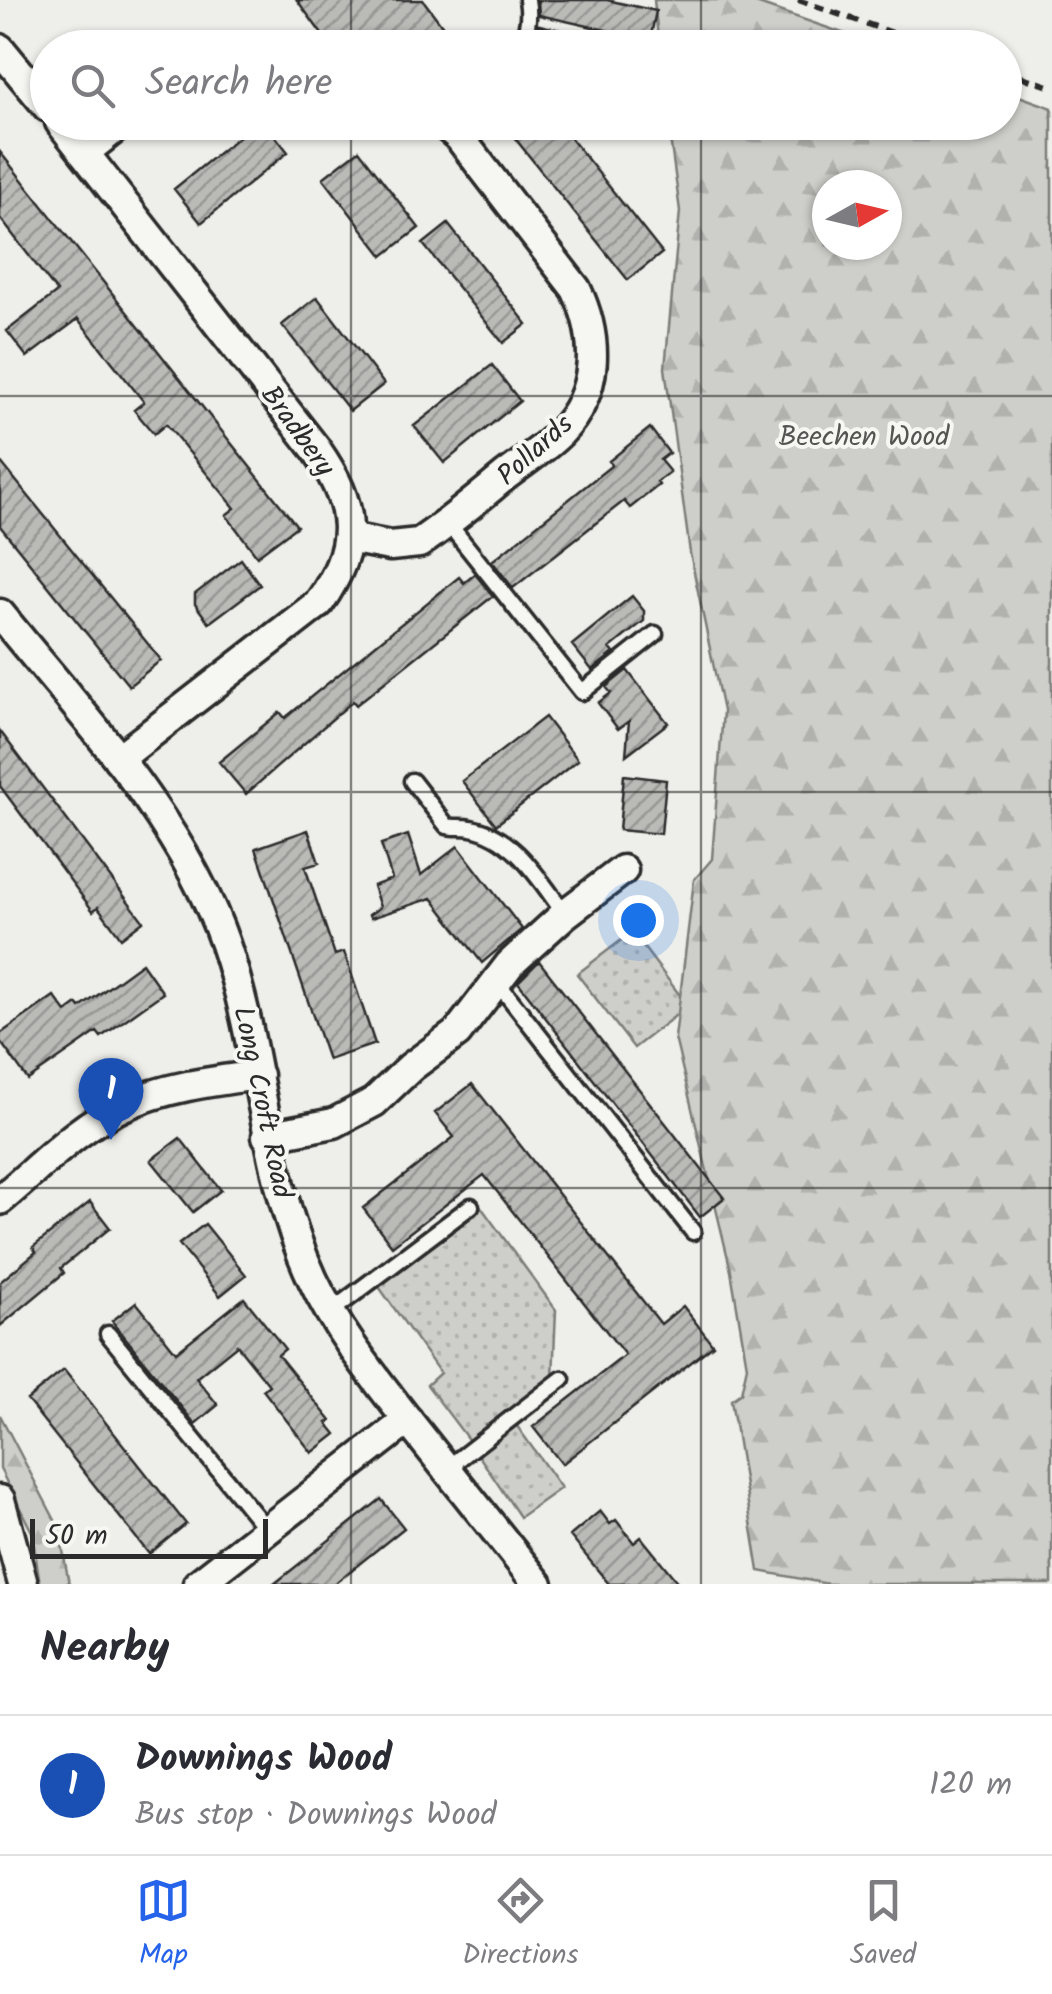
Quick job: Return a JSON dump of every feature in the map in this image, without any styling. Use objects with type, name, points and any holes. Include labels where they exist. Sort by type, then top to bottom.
[{"type":"street","points":[[0,49],[30,85]]},
{"type":"street","name":"Bradbery","points":[[75,140],[333,474],[349,517],[348,538],[334,582],[319,604],[118,759]]},
{"type":"street","points":[[85,152],[101,140]]},
{"type":"street","name":"Pollards","points":[[348,538],[390,546],[419,542],[560,432],[584,396],[593,349],[586,312],[576,289],[461,140]]},
{"type":"street","name":"Long Croft Road","points":[[0,614],[118,759],[182,852],[205,896],[238,986],[267,1136],[293,1227],[329,1312],[357,1356],[538,1584]]},
{"type":"street","points":[[267,1136],[334,1123],[366,1108],[457,1032],[510,964],[623,870]]},
{"type":"street","points":[[0,1162],[9,1192],[94,1123],[122,1107],[194,1084],[258,1075]]},
{"type":"street","points":[[198,1584],[408,1420]]},
{"type":"street","points":[[1,1503],[23,1584]]},
{"type":"lane","points":[[524,30],[529,16],[527,0]]},
{"type":"lane","points":[[448,523],[582,692],[655,634]]},
{"type":"lane","points":[[412,781],[447,826],[472,828],[516,850],[566,914]]},
{"type":"lane","points":[[497,982],[693,1232]]},
{"type":"lane","points":[[329,1312],[471,1206]]},
{"type":"lane","points":[[108,1334],[266,1530]]},
{"type":"lane","points":[[446,1469],[562,1379]]},
{"type":"path","points":[[798,0],[884,30]]},
{"type":"path","points":[[1022,77],[1052,87]]},
{"type":"green space","points":[[654,0],[747,0],[834,30],[657,30]]},
{"type":"green space","name":"Beechen Wood","points":[[1022,97],[1052,108],[1052,1584],[828,1584],[759,1571],[731,1400],[741,1393],[747,1366],[731,1271],[675,1038],[694,880],[712,859],[723,711],[690,553],[665,368],[680,211],[670,140],[1022,140]]},
{"type":"green space","points":[[632,932],[688,1006],[634,1048],[577,974]]},
{"type":"green space","points":[[479,1204],[556,1310],[553,1378],[470,1442],[427,1385],[440,1373],[377,1284]]},
{"type":"green space","points":[[0,1415],[59,1528],[69,1584],[40,1584],[32,1532],[0,1469]]},
{"type":"green space","points":[[512,1419],[561,1488],[520,1517],[475,1450]]},
{"type":"building","points":[[297,0],[423,0],[446,30],[319,30]]},
{"type":"building","points":[[538,0],[607,0],[656,11],[652,30],[606,30],[539,15]]},
{"type":"building","points":[[235,140],[278,140],[288,152],[201,223],[174,189]]},
{"type":"building","points":[[516,140],[572,140],[662,253],[628,280]]},
{"type":"building","points":[[359,150],[419,228],[383,256],[323,178]]},
{"type":"building","points":[[0,152],[297,526],[257,556],[226,515],[235,508],[166,424],[154,434],[134,410],[144,402],[78,319],[27,357],[7,331],[57,292],[0,218]]},
{"type":"building","points":[[448,224],[527,324],[503,343],[423,244]]},
{"type":"building","points":[[317,297],[384,384],[350,411],[282,325]]},
{"type":"building","points":[[492,365],[520,401],[444,463],[414,426]]},
{"type":"building","points":[[650,428],[669,453],[660,460],[670,472],[657,482],[659,485],[630,508],[624,501],[513,588],[492,561],[612,465],[609,461]]},
{"type":"building","points":[[0,461],[161,660],[129,686],[0,526]]},
{"type":"building","points":[[241,559],[260,585],[209,623],[195,604],[195,594]]},
{"type":"building","points":[[475,574],[493,596],[356,705],[353,701],[246,794],[219,762],[280,712],[285,718],[459,577],[464,583]]},
{"type":"building","points":[[632,596],[644,611],[644,621],[610,648],[614,653],[592,670],[572,645]]},
{"type":"building","points":[[627,670],[668,723],[626,755],[629,721],[618,729],[598,703],[611,693],[606,687]]},
{"type":"building","points":[[545,717],[578,760],[496,825],[462,781]]},
{"type":"building","points":[[0,731],[143,921],[121,938],[98,907],[93,911],[0,786]]},
{"type":"building","points":[[624,775],[666,780],[661,834],[619,830]]},
{"type":"building","points":[[308,830],[319,863],[305,867],[335,955],[344,952],[375,1044],[328,1060],[256,848]]},
{"type":"building","points":[[408,835],[421,875],[458,846],[522,929],[482,963],[432,898],[371,918],[369,915],[380,907],[373,886],[392,879],[381,844]]},
{"type":"building","points":[[539,961],[724,1198],[700,1217],[518,982]]},
{"type":"building","points":[[142,963],[163,993],[101,1037],[97,1032],[28,1080],[0,1041],[0,1034],[54,996],[66,1012],[77,1004],[80,1008]]},
{"type":"building","points":[[472,1084],[661,1324],[683,1306],[713,1345],[562,1464],[533,1427],[625,1355],[484,1175],[392,1246],[363,1208],[454,1137],[435,1113]]},
{"type":"building","points":[[180,1138],[221,1190],[193,1212],[151,1160]]},
{"type":"building","points":[[90,1202],[110,1228],[61,1268],[64,1273],[0,1326],[0,1282],[36,1252],[33,1247]]},
{"type":"building","points":[[205,1224],[246,1275],[220,1296],[179,1244]]},
{"type":"building","points":[[244,1298],[285,1349],[278,1355],[331,1421],[327,1423],[336,1434],[312,1453],[263,1390],[269,1385],[237,1345],[196,1378],[218,1405],[195,1424],[112,1321],[136,1302],[176,1352]]},
{"type":"building","points":[[64,1370],[186,1524],[149,1554],[27,1400]]},
{"type":"building","points":[[381,1499],[404,1528],[334,1584],[274,1584]]},
{"type":"building","points":[[600,1511],[610,1524],[616,1520],[634,1543],[641,1537],[679,1584],[609,1584],[570,1536]]},
{"type":"place","name":"Downings Wood","points":[[111,1140]]}]
